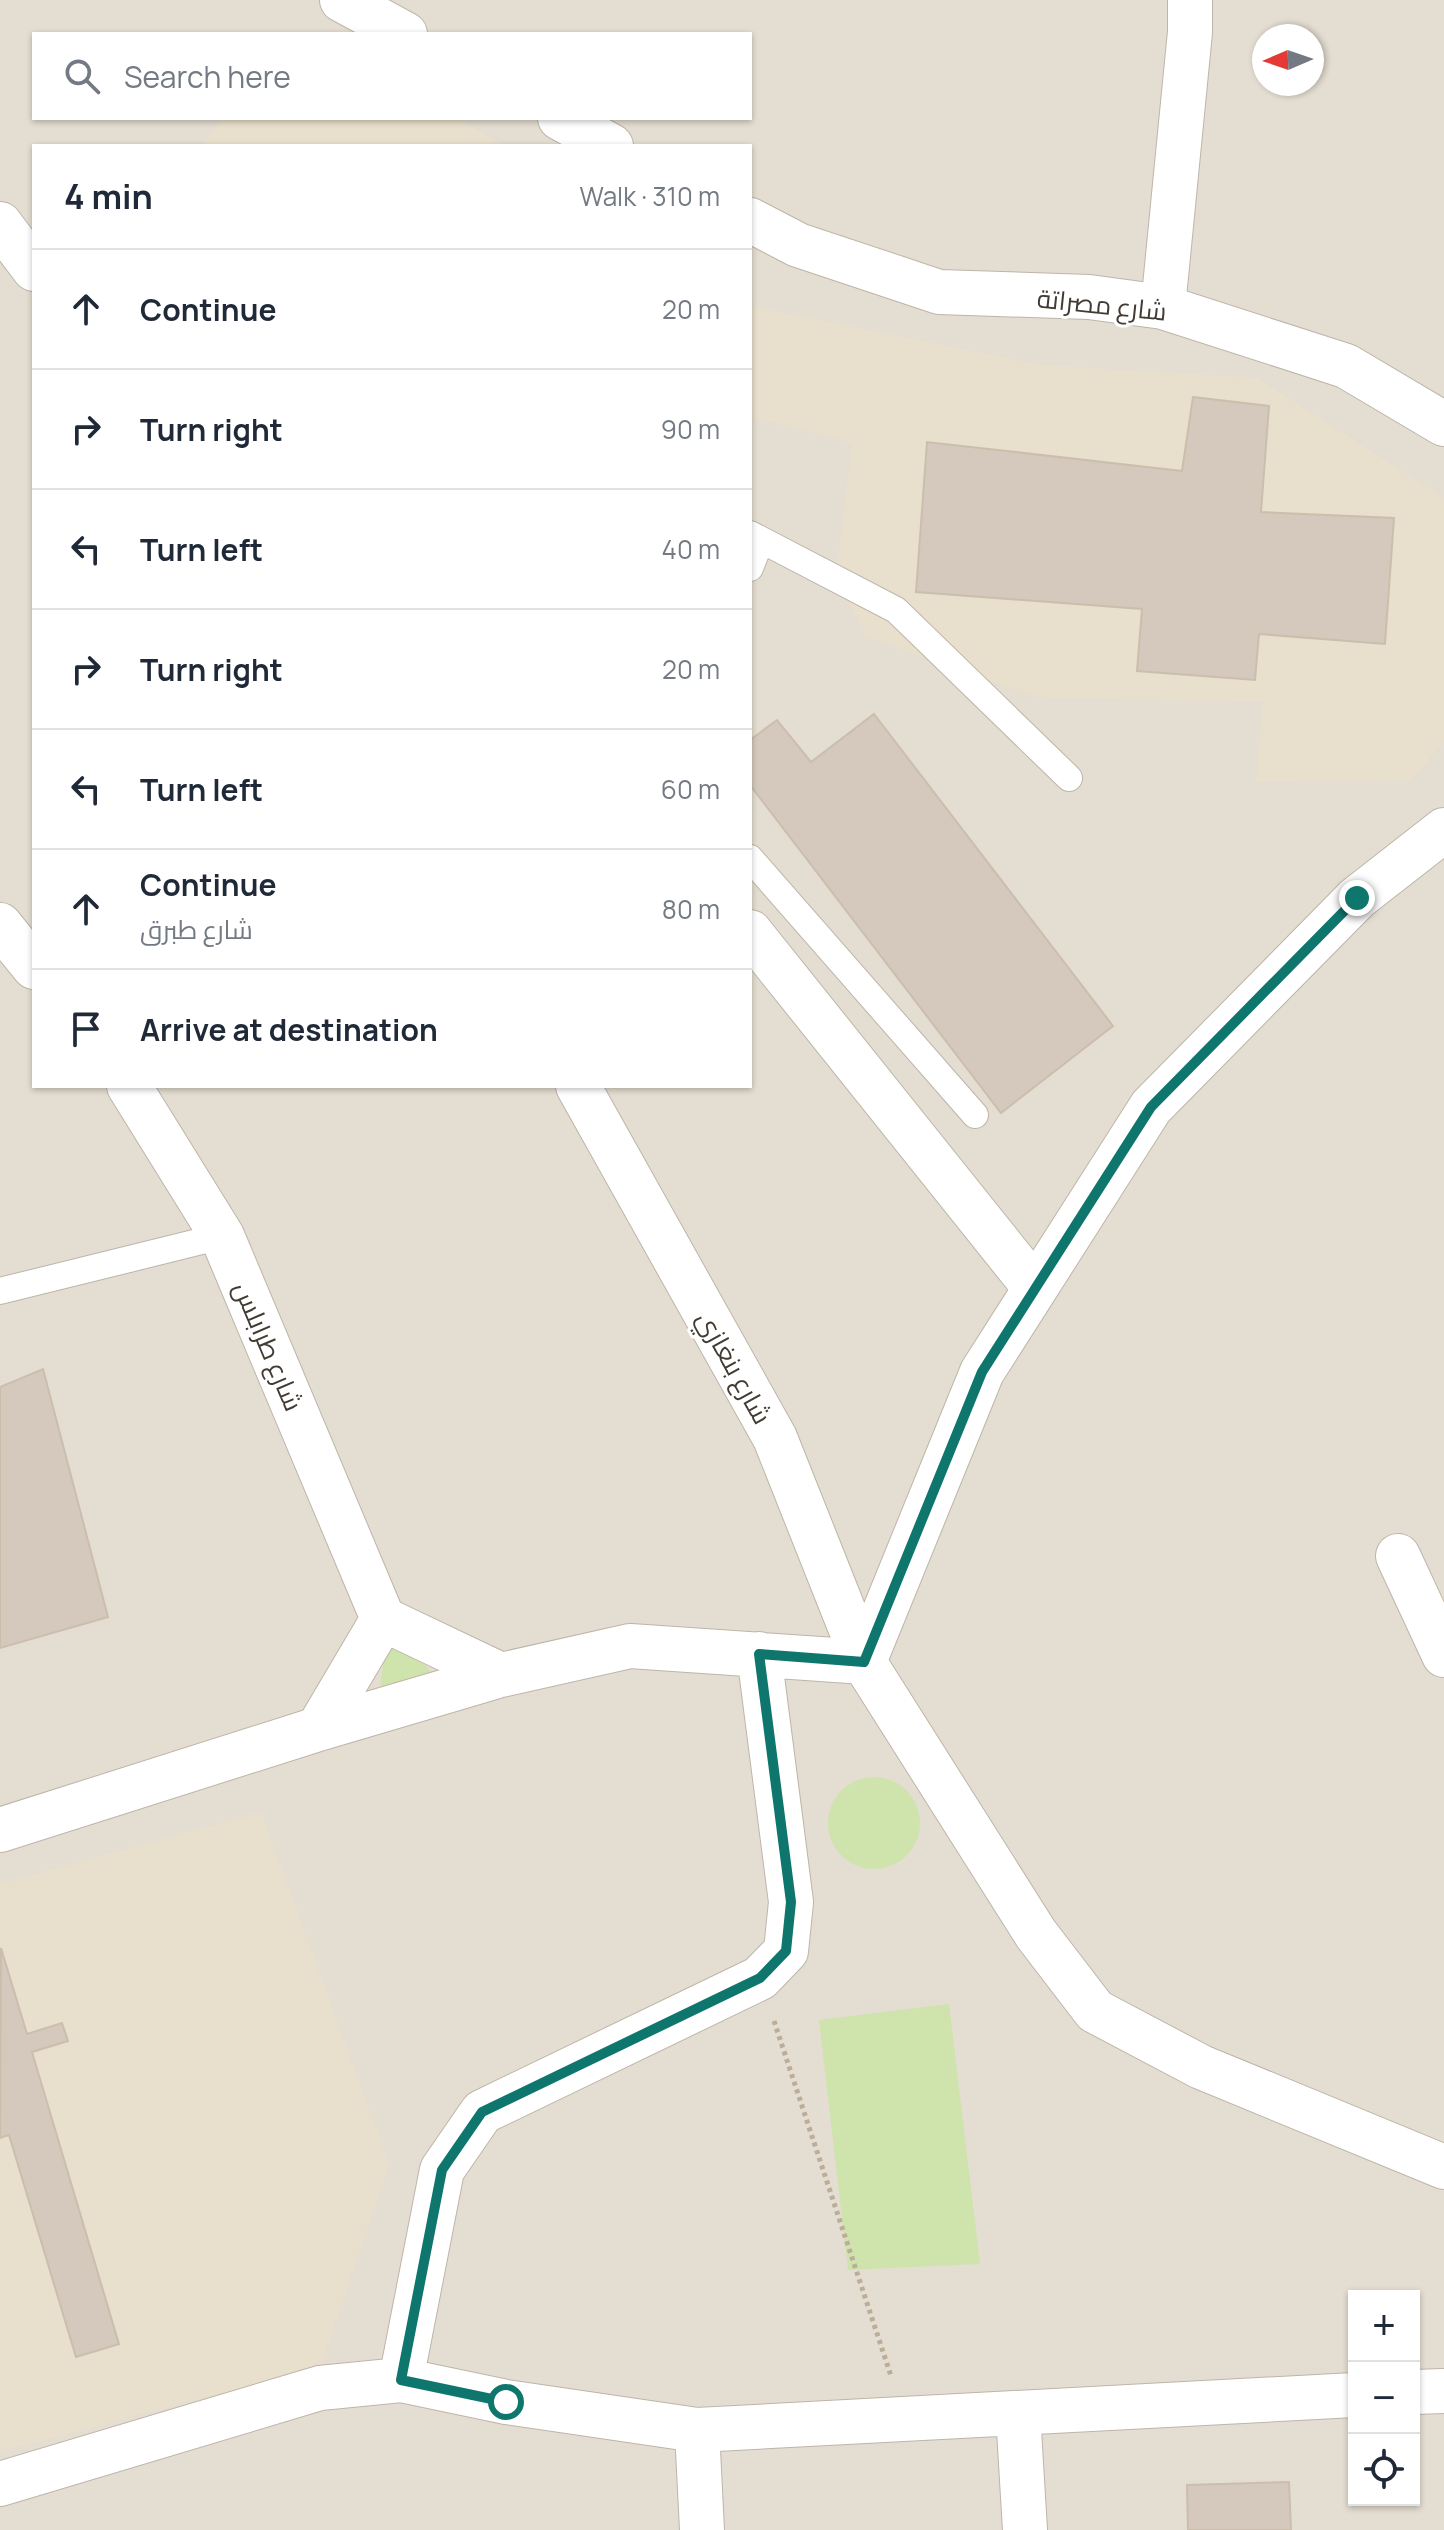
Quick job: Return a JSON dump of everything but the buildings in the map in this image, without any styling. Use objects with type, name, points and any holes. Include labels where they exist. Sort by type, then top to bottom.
[{"type":"street","points":[[342,0],[401,32]]},
{"type":"street","points":[[1163,307],[1190,32],[1190,0]]},
{"type":"street","points":[[564,120],[607,144]]},
{"type":"street","name":"شارع مصراتة","points":[[752,221],[798,245],[939,292],[1089,297],[1163,307],[1346,366],[1444,424]]},
{"type":"street","points":[[0,224],[32,266]]},
{"type":"street","points":[[0,1830],[318,1729],[501,1675],[630,1646],[864,1662],[982,1372],[1151,1107],[1357,898],[1444,830]]},
{"type":"street","points":[[0,925],[32,965]]},
{"type":"street","points":[[752,934],[1035,1288]]},
{"type":"street","name":"شارع طرابلس","points":[[130,1088],[222,1236],[383,1619]]},
{"type":"street","name":"شارع بنغازي","points":[[579,1088],[775,1438],[864,1662],[1036,1934],[1095,2011],[1201,2067],[1444,2167]]},
{"type":"street","points":[[1398,1556],[1444,1655]]},
{"type":"street","points":[[318,1729],[383,1619],[501,1675]]},
{"type":"street","points":[[401,2380],[442,2170],[482,2112],[760,1978],[786,1951],[791,1902],[759,1654]]},
{"type":"street","points":[[0,2484],[320,2388],[401,2380],[506,2402],[697,2430],[1348,2395]]},
{"type":"street","points":[[1420,2392],[1444,2391]]},
{"type":"street","points":[[1018,2413],[1025,2530]]},
{"type":"street","points":[[697,2430],[702,2530]]},
{"type":"lane","points":[[752,558],[756,537],[896,610],[1069,778]]},
{"type":"lane","points":[[752,860],[975,1115]]},
{"type":"lane","points":[[0,1291],[222,1236]]},
{"type":"path","points":[[760,1978],[905,2419]]},
{"type":"shaded area","points":[[0,0],[1444,0],[1444,2530],[0,2530]]},
{"type":"shaded area","points":[[221,120],[459,120],[501,144],[202,144]]},
{"type":"shaded area","points":[[752,306],[1041,365],[1257,378],[1444,498],[1444,742],[1411,780],[1256,782],[1263,702],[1035,697],[865,636],[836,576],[852,443],[752,418]]},
{"type":"shaded area","points":[[261,1812],[389,2164],[321,2366],[0,2452],[0,1884]]},
{"type":"green space","points":[[388,1628],[446,1687],[377,1710]]},
{"type":"green space","points":[[874,1777],[891,1781],[906,1791],[916,1806],[920,1823],[916,1840],[906,1855],[891,1865],[874,1869],[857,1865],[842,1855],[832,1840],[828,1823],[832,1806],[842,1791],[857,1781]]},
{"type":"green space","points":[[949,2004],[980,2264],[848,2270],[819,2020]]},
{"type":"route","points":[[506,2402],[401,2380],[442,2170],[482,2112],[760,1978],[786,1951],[791,1902],[759,1654],[864,1662],[982,1372],[1151,1107],[1357,898]]}]
